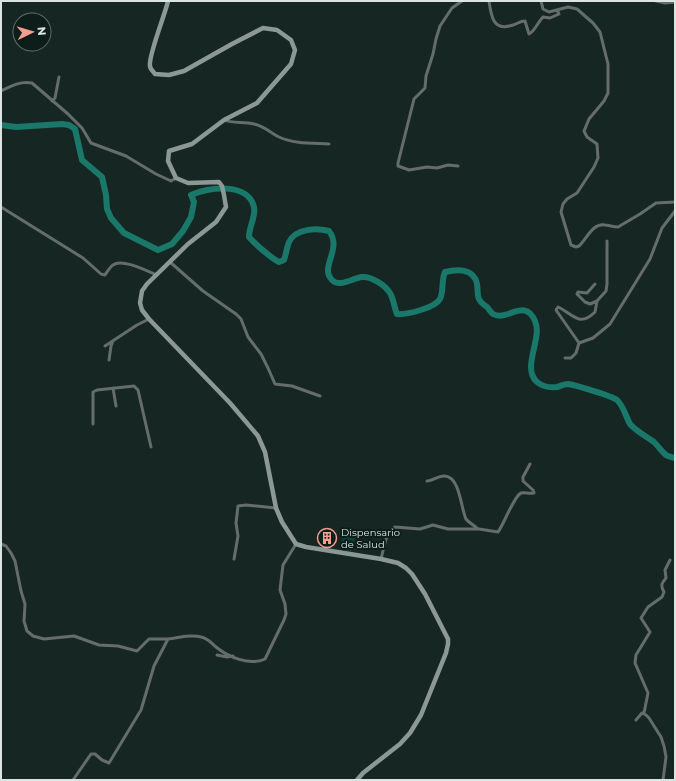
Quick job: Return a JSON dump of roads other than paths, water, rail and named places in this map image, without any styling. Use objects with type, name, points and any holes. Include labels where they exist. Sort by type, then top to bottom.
[{"type":"street","points":[[168,1],[150,58],[150,67],[155,74],[168,75],[184,71],[263,28],[277,30],[291,40],[295,50],[291,64],[257,103],[224,120],[192,144],[169,151],[168,161],[176,178],[188,183],[219,182],[224,192],[226,207],[216,222],[188,244],[147,284],[140,296],[142,310],[230,403],[258,436],[265,452],[276,508],[282,522],[296,544],[398,563],[412,574],[425,594],[447,635],[448,644],[421,715],[410,733],[400,744],[363,773],[357,780]]},
{"type":"street","points":[[458,166],[448,165],[437,168],[427,167],[409,170],[398,166],[398,163],[414,99],[425,88],[426,76],[440,26],[452,8],[462,1]]},
{"type":"street","points":[[489,1],[492,19],[494,22],[500,26],[512,26],[525,21],[529,34],[533,32],[537,23],[543,17],[550,18],[559,14],[557,10]]},
{"type":"street","points":[[541,1],[543,9],[546,11],[549,12],[572,7],[577,9],[593,23],[600,32],[608,64],[608,93],[604,101],[589,119],[584,131],[587,136],[597,144],[598,158],[594,167],[577,192],[563,204],[561,212],[571,245],[576,247],[579,246],[591,231],[598,226],[604,224],[618,227],[656,203],[675,202]]},
{"type":"street","points":[[656,1],[665,3],[675,2]]},
{"type":"street","points":[[52,101],[55,98],[59,77]]},
{"type":"street","points":[[1,92],[17,84],[25,82],[32,83],[82,128],[91,143],[126,156],[171,181],[176,178]]},
{"type":"street","points":[[224,120],[254,124],[278,137],[296,142],[328,144]]},
{"type":"street","points":[[1,207],[83,258],[101,274],[105,275],[111,265],[126,263],[156,275]]},
{"type":"street","points":[[566,358],[571,358],[576,353],[579,344],[593,338],[610,324],[650,259],[662,228],[675,211]]},
{"type":"street","points":[[595,284],[588,293],[578,292],[577,294],[585,302],[590,304],[597,301],[606,291],[607,241]]},
{"type":"street","points":[[170,262],[203,292],[241,319],[248,336],[261,354],[275,384],[292,386],[320,396]]},
{"type":"street","points":[[579,344],[556,308],[558,307],[565,310],[580,320],[585,320],[595,312],[597,301]]},
{"type":"street","points":[[106,346],[149,319]]},
{"type":"street","points":[[109,360],[111,346],[114,340]]},
{"type":"street","points":[[93,424],[93,392],[97,390],[134,386],[138,390],[151,447]]},
{"type":"street","points":[[114,388],[116,406]]},
{"type":"street","points":[[381,559],[386,539],[392,528],[395,527],[420,530],[433,525],[448,529],[478,529],[498,532],[507,518],[516,496],[522,493],[534,493],[533,490],[522,481],[530,464]]},
{"type":"street","points":[[428,481],[432,481],[441,476],[450,478],[457,487],[466,518],[470,524],[478,529]]},
{"type":"street","points":[[234,559],[238,536],[236,523],[238,506],[246,504],[276,508]]},
{"type":"street","points":[[1,544],[6,546],[15,561],[21,591],[26,604],[24,621],[27,631],[33,636],[44,638],[74,636],[99,645],[118,646],[137,651],[149,640],[168,639],[189,635],[202,637],[210,641],[217,648],[246,662],[261,661],[265,659],[284,620],[286,614],[285,604],[280,590],[283,565],[296,544]]},
{"type":"street","points":[[644,713],[648,694],[635,663],[636,655],[650,632],[641,618],[648,607],[662,597],[664,592],[662,583],[666,578],[665,570],[670,560]]},
{"type":"street","points":[[73,780],[91,754],[95,754],[102,760],[109,763],[141,710],[154,666],[168,639]]},
{"type":"street","points":[[217,655],[227,657],[233,656]]},
{"type":"street","points":[[636,720],[640,714],[644,713]]},
{"type":"street","points":[[644,713],[649,718],[664,746],[666,757],[663,780]]},
{"type":"waterway","points":[[1,125],[16,127],[62,124],[69,125],[75,129],[82,160],[102,177],[107,209],[111,218],[124,233],[158,250],[172,244],[183,231],[191,217],[194,202],[191,195],[207,190],[227,189],[244,193],[250,199],[254,207],[254,211],[249,237],[272,257],[279,262],[284,260],[289,242],[292,237],[297,234],[313,229],[329,231],[333,238],[334,244],[328,269],[332,280],[343,283],[366,277],[378,282],[390,293],[397,314],[427,308],[437,302],[441,296],[445,272],[455,270],[469,272],[477,284],[478,296],[480,300],[493,314],[498,316],[521,310],[531,314],[537,328],[531,369],[537,382],[544,386],[552,387],[567,384],[572,385],[614,398],[621,405],[633,427],[654,442],[666,455],[675,458]]},
{"type":"place","name":"Dispensario de Salud","points":[[327,538]]}]
